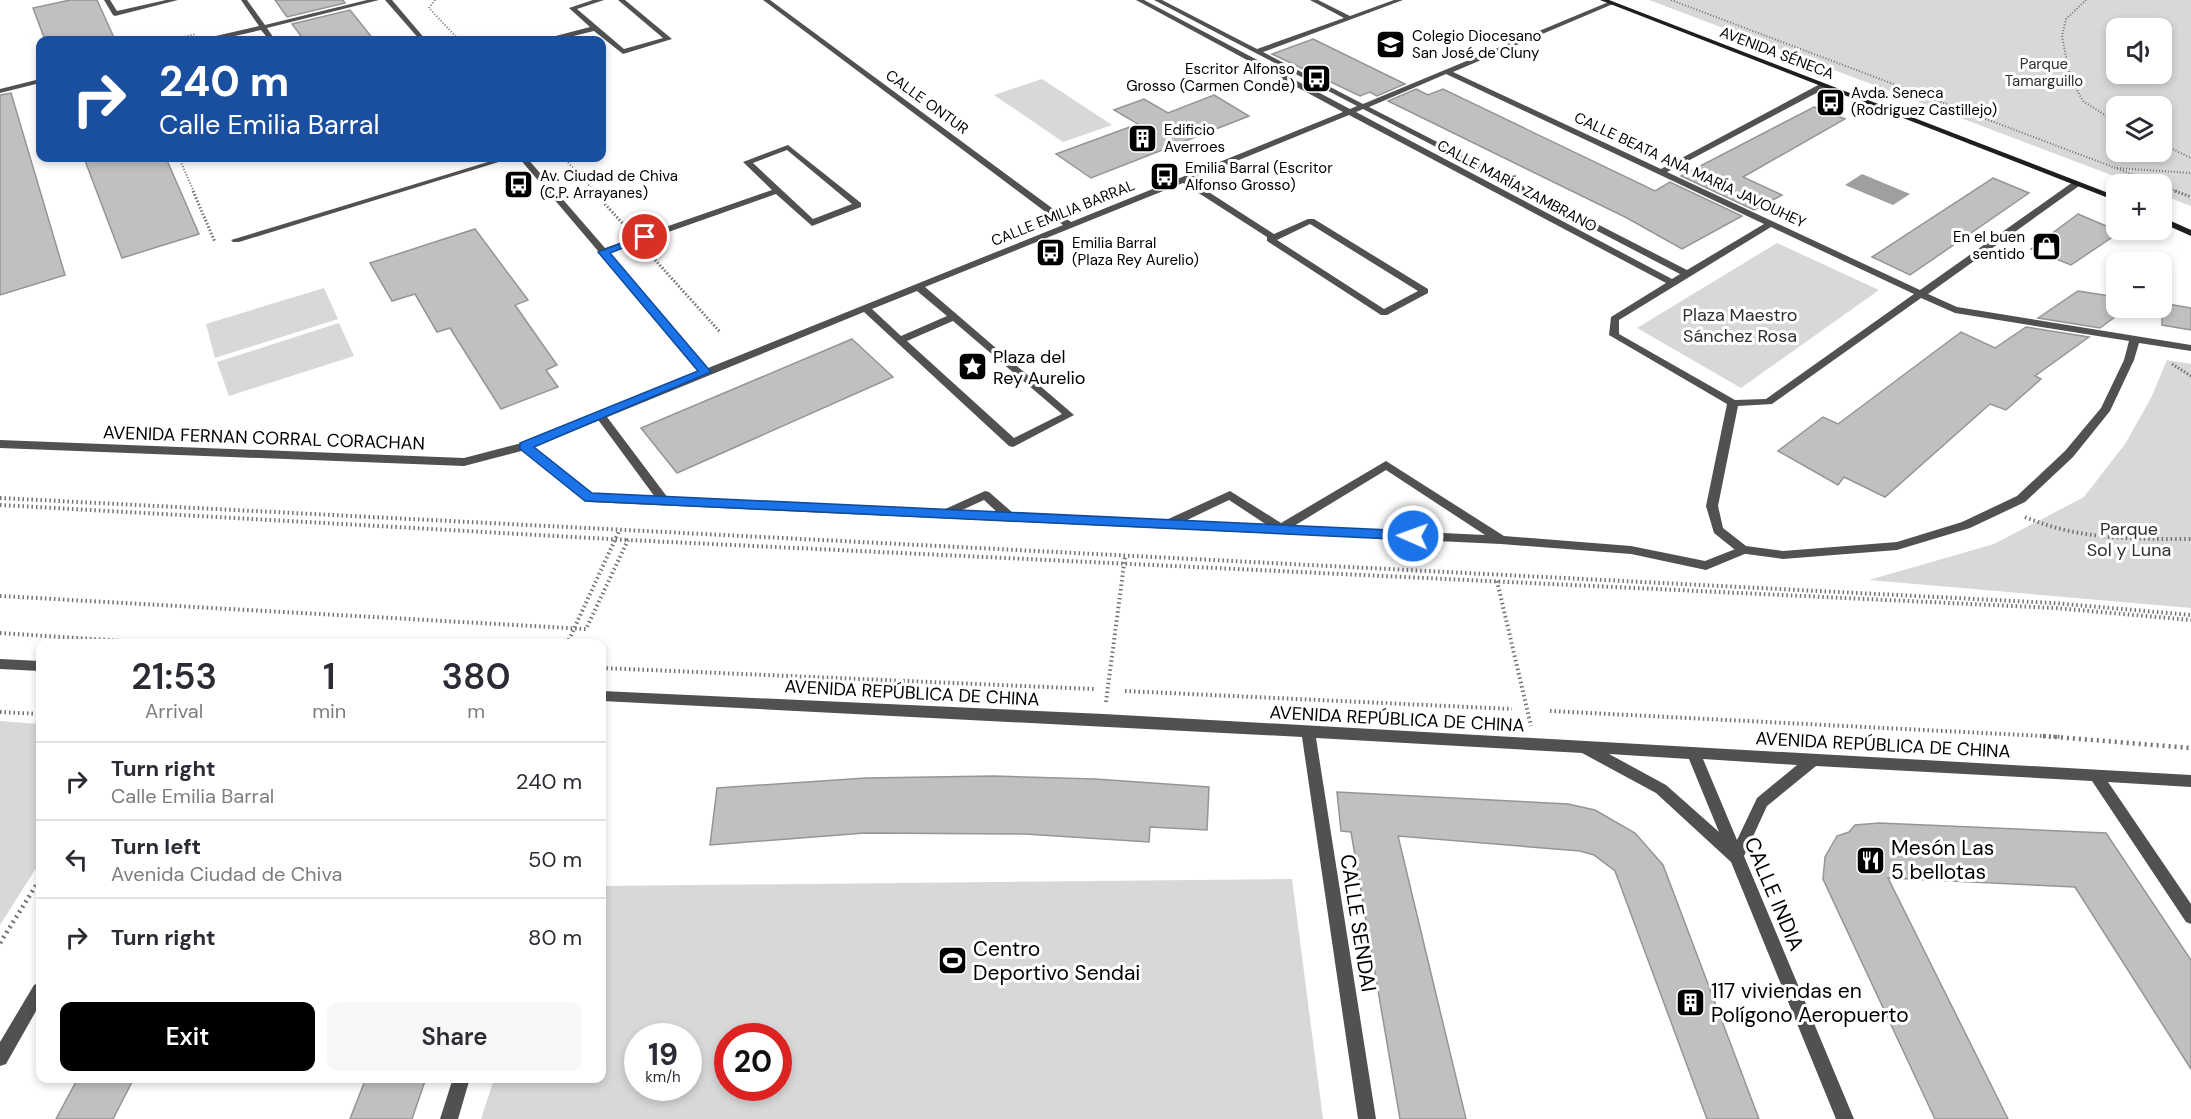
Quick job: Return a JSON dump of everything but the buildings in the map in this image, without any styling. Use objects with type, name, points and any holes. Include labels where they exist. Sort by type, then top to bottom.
[{"type":"street","points":[[108,0],[115,14],[175,0]]},
{"type":"street","points":[[243,0],[269,36]]},
{"type":"street","points":[[228,36],[376,0]]},
{"type":"street","points":[[388,0],[420,36]]},
{"type":"street","points":[[601,0],[572,8],[605,36]]},
{"type":"street","points":[[606,37],[623,52],[668,39],[621,0]]},
{"type":"street","name":"CALLE ONTUR","points":[[766,0],[1071,226]]},
{"type":"street","name":"CALLE MARÍA ZAMBRANO","points":[[1138,0],[1672,283]]},
{"type":"street","name":"CALLE MARÍA ZAMBRANO","points":[[1157,0],[1687,274]]},
{"type":"street","points":[[1314,0],[1350,18]]},
{"type":"street","points":[[1256,52],[1400,0]]},
{"type":"street","name":"CALLE EMILIA BARRAL","points":[[525,446],[1348,113],[1607,2]]},
{"type":"street","name":"AVENIDA SÉNECA","points":[[1607,2],[2106,196]]},
{"type":"street","points":[[566,36],[596,28]]},
{"type":"street","name":"CALLE BEATA ANA MARÍA JAVOUHEY","points":[[1447,72],[1955,310],[2191,348]]},
{"type":"street","points":[[0,91],[36,82]]},
{"type":"street","points":[[1661,172],[1823,86]]},
{"type":"street","points":[[788,147],[858,205],[812,223],[776,191],[747,162],[788,147]]},
{"type":"street","points":[[236,240],[495,162]]},
{"type":"street","points":[[526,162],[706,372]]},
{"type":"street","points":[[1184,180],[1274,238]]},
{"type":"street","points":[[1771,223],[1614,319],[1614,335],[1733,403],[1768,402],[2076,184]]},
{"type":"street","points":[[603,252],[776,191]]},
{"type":"street","points":[[1311,221],[1425,291],[1384,313],[1270,239],[1274,238],[1311,221]]},
{"type":"street","points":[[2172,221],[2191,227]]},
{"type":"street","points":[[2172,223],[2191,233]]},
{"type":"street","points":[[866,309],[1013,443],[1069,415],[919,287]]},
{"type":"street","points":[[900,340],[954,317]]},
{"type":"street","points":[[525,446],[589,498],[1501,540],[1631,550],[1706,566],[1743,550],[1783,555],[1897,546],[1966,525],[2021,499],[2069,453],[2106,409],[2129,360],[2135,339]]},
{"type":"street","points":[[1733,403],[1712,506],[1718,530],[1743,550]]},
{"type":"street","points":[[600,415],[664,501]]},
{"type":"street","name":"AVENIDA FERNAN CORRAL CORACHAN","points":[[0,444],[464,462],[525,446]]},
{"type":"street","points":[[1281,530],[1386,465],[1501,540]]},
{"type":"street","points":[[944,514],[985,495],[1010,517]]},
{"type":"street","points":[[1168,524],[1230,495],[1281,530]]},
{"type":"street","points":[[0,664],[36,666]]},
{"type":"street","name":"AVENIDA REPÚBLICA DE CHINA","points":[[606,696],[1104,720],[2191,781]]},
{"type":"street","name":"CALLE SENDAI","points":[[1308,732],[1367,1119]]},
{"type":"street","points":[[1583,747],[1661,789],[1736,857],[1762,802],[1814,759]]},
{"type":"street","name":"CALLE INDIA","points":[[1693,752],[1845,1119]]},
{"type":"street","points":[[2095,775],[2191,917]]},
{"type":"street","points":[[0,1058],[36,997]]},
{"type":"street","points":[[449,1119],[460,1083]]},
{"type":"path","points":[[435,0],[429,8],[455,36]]},
{"type":"path","points":[[1671,0],[2131,174]]},
{"type":"path","points":[[2086,0],[2066,19],[2062,36],[2070,77],[2083,100],[2106,115]]},
{"type":"path","points":[[2172,149],[2191,158]]},
{"type":"path","points":[[181,162],[216,245],[236,240]]},
{"type":"path","points":[[568,162],[626,227]]},
{"type":"path","points":[[2112,167],[2191,173]]},
{"type":"path","points":[[2172,190],[2191,197]]},
{"type":"path","points":[[643,246],[720,332]]},
{"type":"path","points":[[0,498],[2055,608],[2191,620]]},
{"type":"path","points":[[0,505],[1125,565],[1496,578],[2053,603],[2191,615]]},
{"type":"path","points":[[2004,507],[2049,530],[2083,538],[2191,539]]},
{"type":"path","points":[[569,639],[619,531]]},
{"type":"path","points":[[0,596],[586,629],[628,540]]},
{"type":"path","points":[[1104,720],[1125,557]]},
{"type":"path","points":[[1496,578],[1535,744]]},
{"type":"path","points":[[0,633],[92,639]]},
{"type":"path","points":[[606,668],[1094,689]]},
{"type":"path","points":[[1125,691],[1512,709]]},
{"type":"path","points":[[1550,711],[2046,736],[2191,748]]},
{"type":"path","points":[[0,712],[36,714]]},
{"type":"path","points":[[0,943],[36,885]]},
{"type":"green space","name":"Parque Tamarguillo","points":[[1649,0],[2191,0],[2191,206],[2172,199],[2172,174],[2109,174]]},
{"type":"green space","points":[[1042,79],[1112,125],[1063,142],[994,95]]},
{"type":"green space","name":"Plaza Maestro Sánchez Rosa","points":[[1777,243],[1879,290],[1741,388],[1637,328]]},
{"type":"green space","points":[[324,288],[338,319],[215,358],[206,324]]},
{"type":"green space","points":[[339,323],[354,356],[229,396],[217,362]]},
{"type":"green space","name":"Parque Sol y Luna","points":[[2167,360],[2191,364],[2191,608],[1869,580],[1994,544],[2084,497],[2125,444],[2151,398]]},
{"type":"green space","points":[[0,721],[36,724],[36,868],[0,925]]},
{"type":"green space","name":"Centro Deportivo Sendai","points":[[1292,879],[1323,1119],[481,1119],[493,1083],[606,1083],[606,886]]},
{"type":"shaded area","points":[[1862,174],[1910,194],[1893,205],[1845,185]]},
{"type":"place","name":"Colegio Diocesano San José de Cluny","points":[[1391,45]]},
{"type":"place","name":"Escritor Alfonso Grosso (Carmen Conde)","points":[[1316,78]]},
{"type":"place","name":"Avda. Seneca (Rodriguez Castillejo)","points":[[1830,102]]},
{"type":"place","name":"Edificio Averroes","points":[[1143,139]]},
{"type":"place","name":"Emilia Barral (Escritor Alfonso Grosso)","points":[[1164,177]]},
{"type":"place","name":"Av. Ciudad de Chiva (C.P. Arrayanes)","points":[[519,185]]},
{"type":"place","name":"En el buen sentido","points":[[2046,246]]},
{"type":"place","name":"Emilia Barral (Plaza Rey Aurelio)","points":[[1051,252]]},
{"type":"place","name":"Plaza del Rey Aurelio","points":[[972,367]]},
{"type":"place","name":"Mesón Las 5 bellotas","points":[[1870,860]]},
{"type":"place","name":"Centro Deportivo Sendai","points":[[952,961]]},
{"type":"place","name":"117 viviendas en Polígono Aeropuerto","points":[[1690,1003]]},
{"type":"route","points":[[645,237],[603,252],[706,372],[525,446],[589,498],[1413,536]]}]
